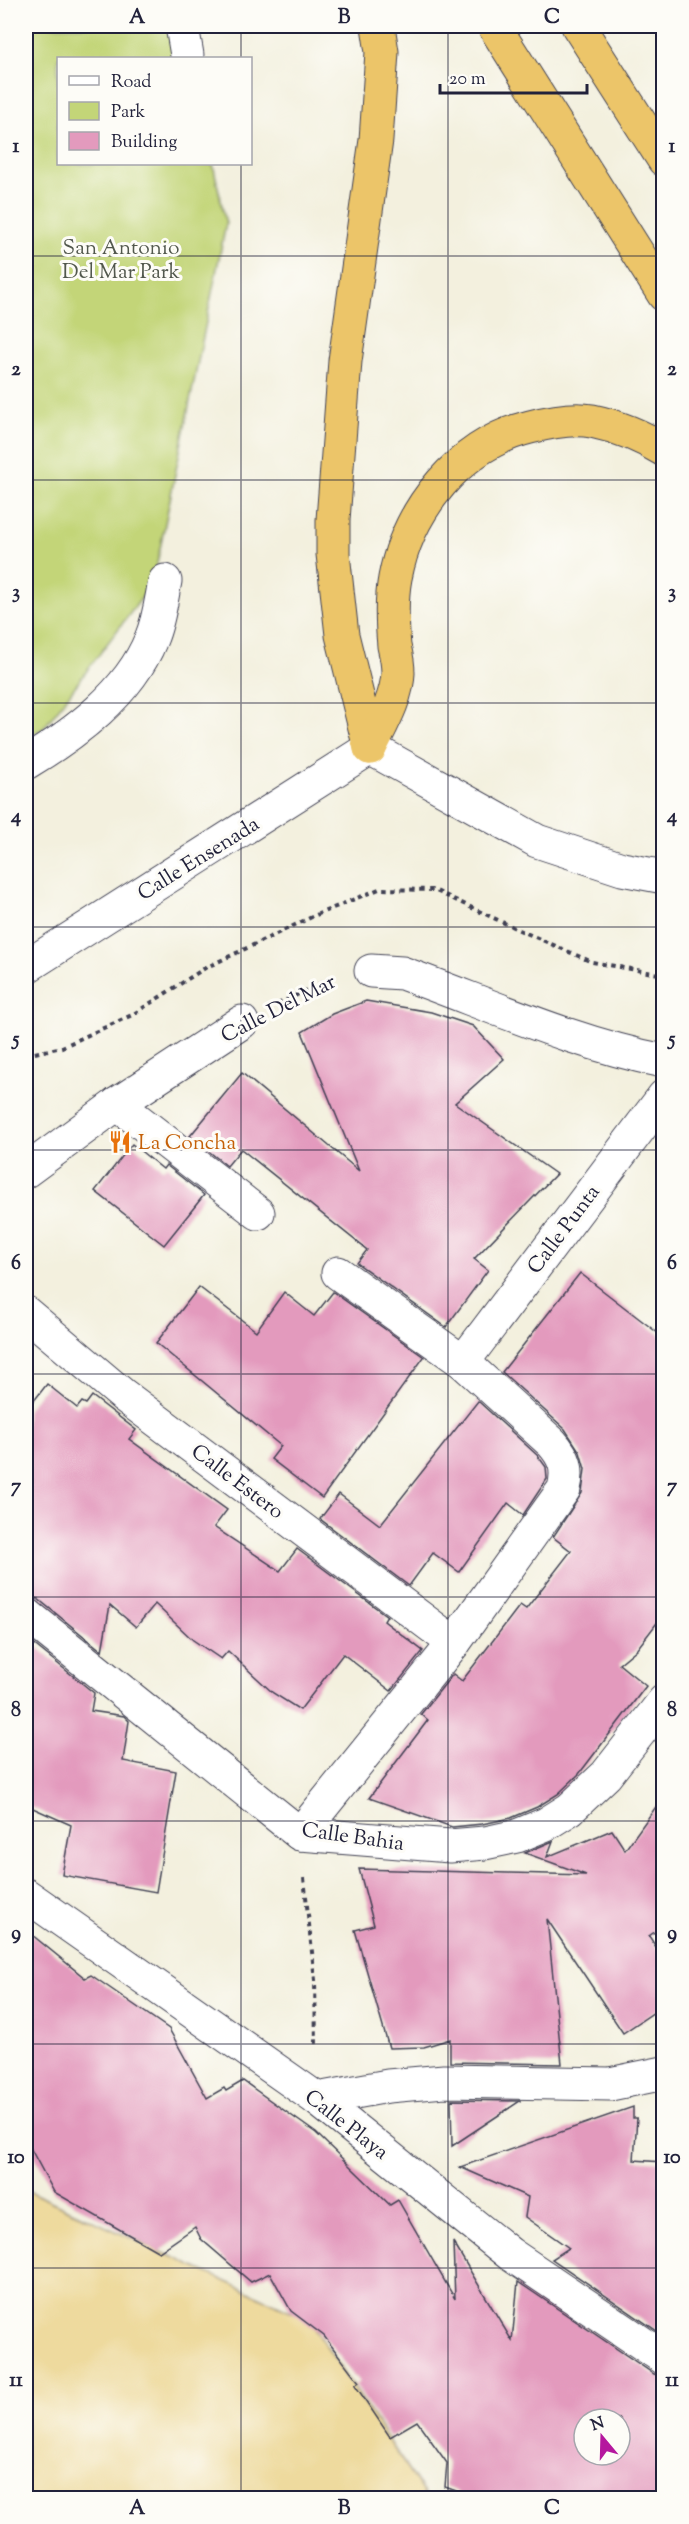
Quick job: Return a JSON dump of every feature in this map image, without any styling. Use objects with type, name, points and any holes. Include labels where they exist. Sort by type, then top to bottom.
[{"type":"highway","points":[[370,748],[342,635],[333,554],[333,520],[345,361],[376,140],[382,52],[378,26]]},
{"type":"highway","points":[[494,26],[663,295]]},
{"type":"highway","points":[[578,26],[663,159]]},
{"type":"highway","points":[[370,748],[394,695],[398,672],[393,620],[395,578],[409,529],[436,487],[480,448],[512,431],[555,421],[591,420],[650,441],[663,450]]},
{"type":"street","points":[[26,763],[57,745],[114,695],[150,642],[159,617],[165,581]]},
{"type":"street","points":[[370,748],[537,842],[622,869],[663,878]]},
{"type":"street","name":"Calle Ensenada","points":[[26,967],[370,748]]},
{"type":"street","points":[[371,971],[402,973],[576,1037],[663,1061]]},
{"type":"street","name":"Calle Del Mar","points":[[26,1170],[117,1104],[242,1022]]},
{"type":"street","name":"Calle Punta","points":[[463,1362],[663,1096]]},
{"type":"street","points":[[117,1104],[258,1213]]},
{"type":"street","points":[[300,1834],[454,1643],[564,1489],[567,1478],[564,1457],[552,1443],[463,1362],[338,1273]]},
{"type":"street","name":"Calle Estero","points":[[26,1314],[123,1395],[454,1643]]},
{"type":"street","name":"Calle Bahia","points":[[26,1614],[300,1834],[450,1846],[484,1843],[517,1836],[546,1824],[570,1809],[606,1775],[663,1701]]},
{"type":"street","name":"Calle Playa","points":[[26,1895],[317,2098],[510,2254],[663,2358]]},
{"type":"street","points":[[317,2098],[435,2081],[610,2084],[663,2073]]},
{"type":"path","name":"Calle Del Mar","points":[[242,1022],[322,981],[344,974],[371,971]]},
{"type":"path","points":[[300,1834],[315,1980],[317,2098]]},
{"type":"green space","name":"San Antonio Del Mar Park","points":[[26,26],[188,26],[193,57],[57,57],[57,165],[213,165],[226,224],[153,583],[43,729],[26,737]]},
{"type":"sand","points":[[26,2190],[308,2319],[427,2498],[26,2498]]},
{"type":"building","points":[[366,1001],[431,1012],[473,1026],[504,1059],[455,1103],[556,1174],[474,1259],[488,1270],[446,1327],[357,1263],[367,1250],[241,1149],[227,1166],[190,1136],[242,1073],[359,1171],[302,1032],[332,1014]]},
{"type":"building","points":[[132,1144],[163,1169],[166,1165],[204,1195],[164,1245],[95,1191]]},
{"type":"building","points":[[580,1273],[663,1337],[663,1615],[637,1649],[619,1664],[646,1686],[579,1774],[558,1794],[537,1807],[511,1818],[452,1827],[369,1798],[428,1720],[421,1714],[453,1674],[462,1681],[520,1605],[526,1609],[571,1551],[553,1537],[582,1493],[585,1469],[580,1452],[565,1429],[502,1372]]},
{"type":"building","points":[[199,1287],[256,1331],[284,1292],[314,1316],[333,1292],[424,1357],[322,1498],[271,1459],[281,1446],[156,1343]]},
{"type":"building","points":[[47,1384],[77,1408],[82,1402],[86,1404],[92,1396],[136,1430],[129,1439],[227,1510],[214,1527],[280,1571],[297,1549],[387,1616],[384,1621],[423,1651],[391,1691],[343,1654],[300,1710],[273,1693],[228,1651],[221,1659],[193,1640],[155,1604],[136,1627],[110,1605],[102,1651],[38,1599],[26,1596],[26,1411]]},
{"type":"building","points":[[478,1401],[538,1456],[546,1467],[547,1479],[523,1515],[508,1503],[459,1572],[433,1553],[409,1586],[320,1519],[339,1494],[380,1525]]},
{"type":"building","points":[[26,1638],[94,1693],[91,1711],[124,1716],[129,1721],[123,1761],[176,1771],[156,1892],[62,1875],[71,1825],[26,1805]]},
{"type":"building","points":[[663,1797],[663,1926],[649,1936],[663,1958],[663,2006],[623,2033],[547,1919],[562,2064],[450,2062],[450,2039],[424,2047],[389,2048],[355,1930],[374,1925],[359,1869],[586,1875],[525,1853],[553,1841],[547,1857],[612,1830],[625,1850]]},
{"type":"building","points":[[26,1930],[85,1978],[91,1975],[169,2029],[207,2098],[243,2081],[316,2133],[390,2205],[398,2200],[455,2299],[453,2242],[512,2341],[518,2282],[654,2374],[663,2377],[663,2499],[462,2499],[456,2491],[445,2487],[447,2463],[417,2421],[390,2437],[355,2385],[359,2382],[324,2336],[291,2311],[270,2273],[251,2282],[201,2239],[195,2227],[159,2252],[54,2192],[26,2140]]},
{"type":"building","points":[[451,2100],[520,2101],[452,2146]]},
{"type":"building","points":[[633,2107],[633,2118],[637,2118],[634,2160],[663,2162],[663,2335],[552,2259],[569,2248],[525,2217],[528,2197],[460,2167]]},
{"type":"place","name":"La Concha","points":[[120,1142]]}]
